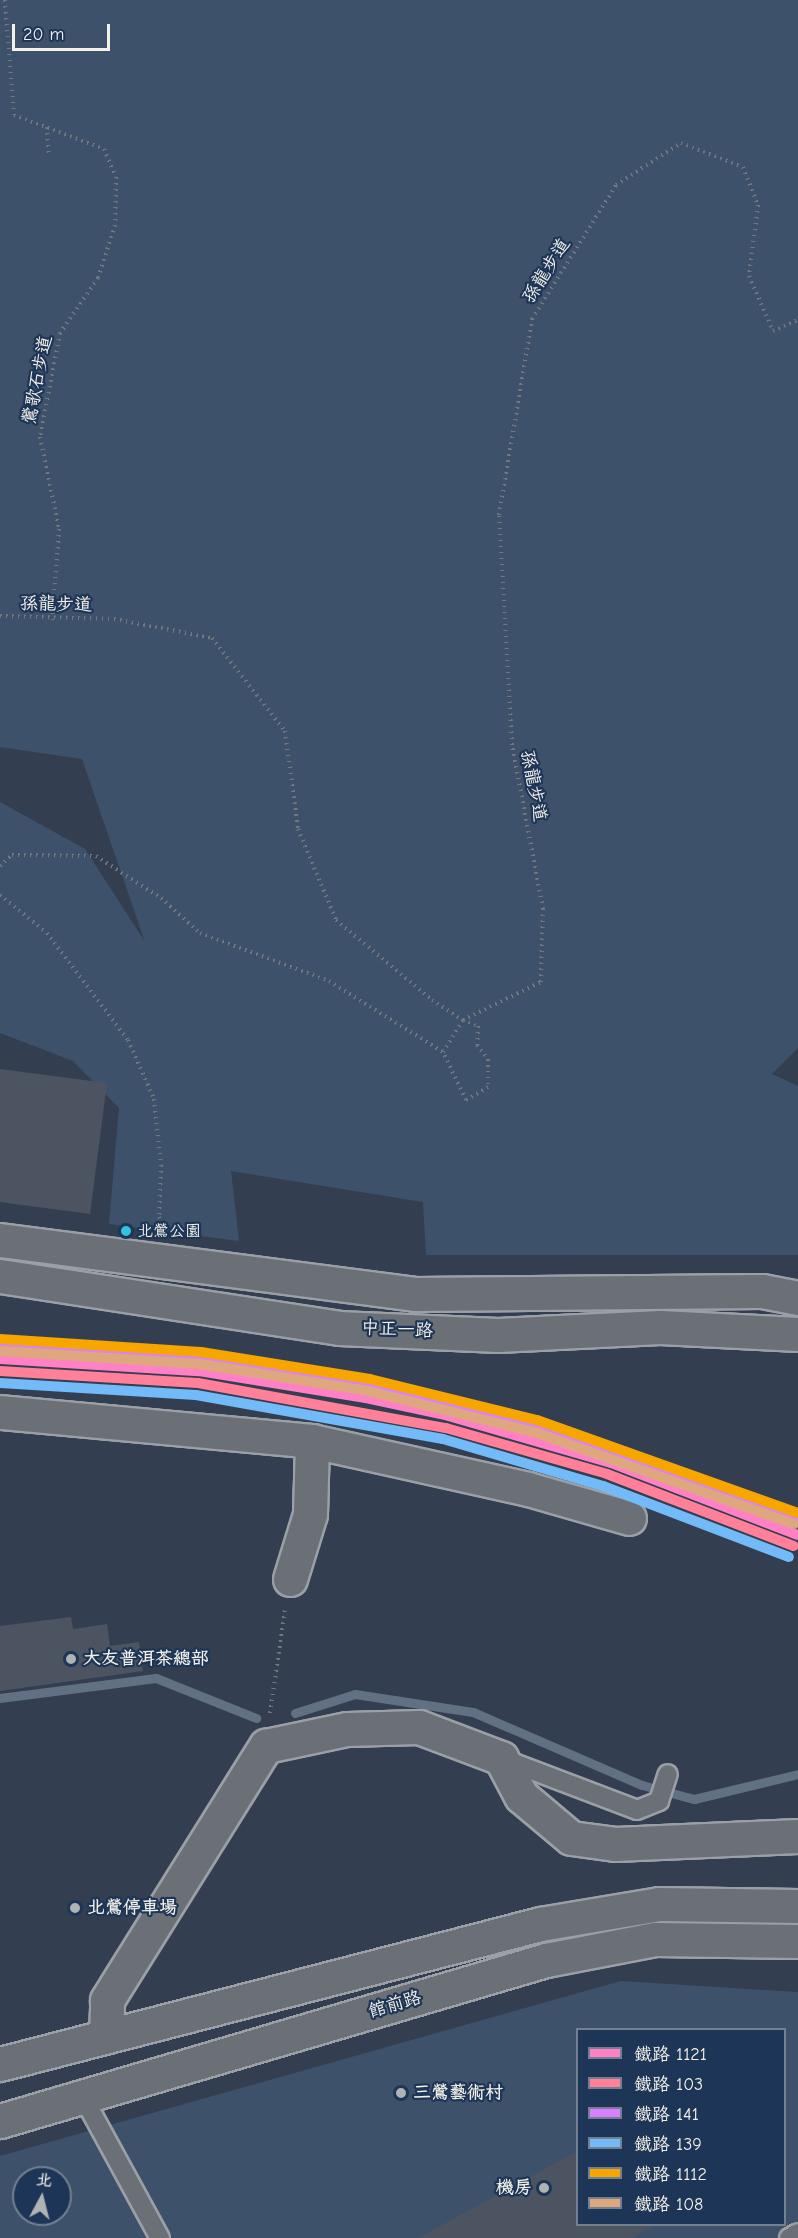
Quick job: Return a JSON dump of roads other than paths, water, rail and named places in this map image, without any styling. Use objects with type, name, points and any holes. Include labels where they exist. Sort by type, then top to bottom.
[{"type":"street","name":"中正一路","points":[[0,1240],[415,1294],[762,1292],[798,1298]]},
{"type":"street","name":"中正一路","points":[[0,1276],[339,1328],[498,1335],[660,1327],[798,1334]]},
{"type":"street","points":[[0,1412],[312,1441],[528,1489],[629,1518]]},
{"type":"street","points":[[290,1579],[310,1514],[312,1441]]},
{"type":"street","points":[[105,2036],[107,2000],[266,1746],[347,1729],[419,1726],[501,1758],[521,1796],[571,1838],[615,1844],[798,1836]]},
{"type":"street","points":[[0,2064],[540,1924],[659,1904],[798,1906]]},
{"type":"street","name":"館前路","points":[[0,2121],[546,1960],[655,1938],[798,1941]]},
{"type":"lane","points":[[501,1758],[637,1810],[659,1801],[668,1774]]},
{"type":"lane","points":[[83,2097],[160,2238]]},
{"type":"lane","points":[[789,2238],[798,2233]]},
{"type":"waterway","points":[[0,1698],[156,1678],[256,1718]]},
{"type":"waterway","points":[[295,1713],[355,1694],[473,1712],[642,1785],[694,1799],[798,1774]]},
{"type":"rail line","name":"1112","points":[[0,1339],[201,1352],[370,1379],[537,1420],[798,1513]]},
{"type":"rail line","name":"141","points":[[1,1347],[201,1359],[368,1386],[452,1404],[615,1452],[798,1522]]},
{"type":"rail line","name":"108","points":[[0,1351],[200,1364],[368,1391],[534,1432],[794,1524]]},
{"type":"rail line","name":"1121","points":[[0,1359],[199,1371],[366,1398],[449,1416],[611,1463],[798,1535]]},
{"type":"rail line","name":"103","points":[[0,1371],[198,1383],[446,1428],[607,1474],[794,1546]]},
{"type":"rail line","name":"139","points":[[0,1383],[196,1395],[443,1439],[603,1486],[789,1557]]},
{"type":"place","name":"北鶯公園","points":[[126,1231]]},
{"type":"place","name":"大友普洱茶總部","points":[[71,1659]]},
{"type":"place","name":"北鶯停車場","points":[[75,1908]]},
{"type":"place","name":"三鶯藝術村","points":[[401,2093]]},
{"type":"place","name":"機房","points":[[544,2188]]}]
